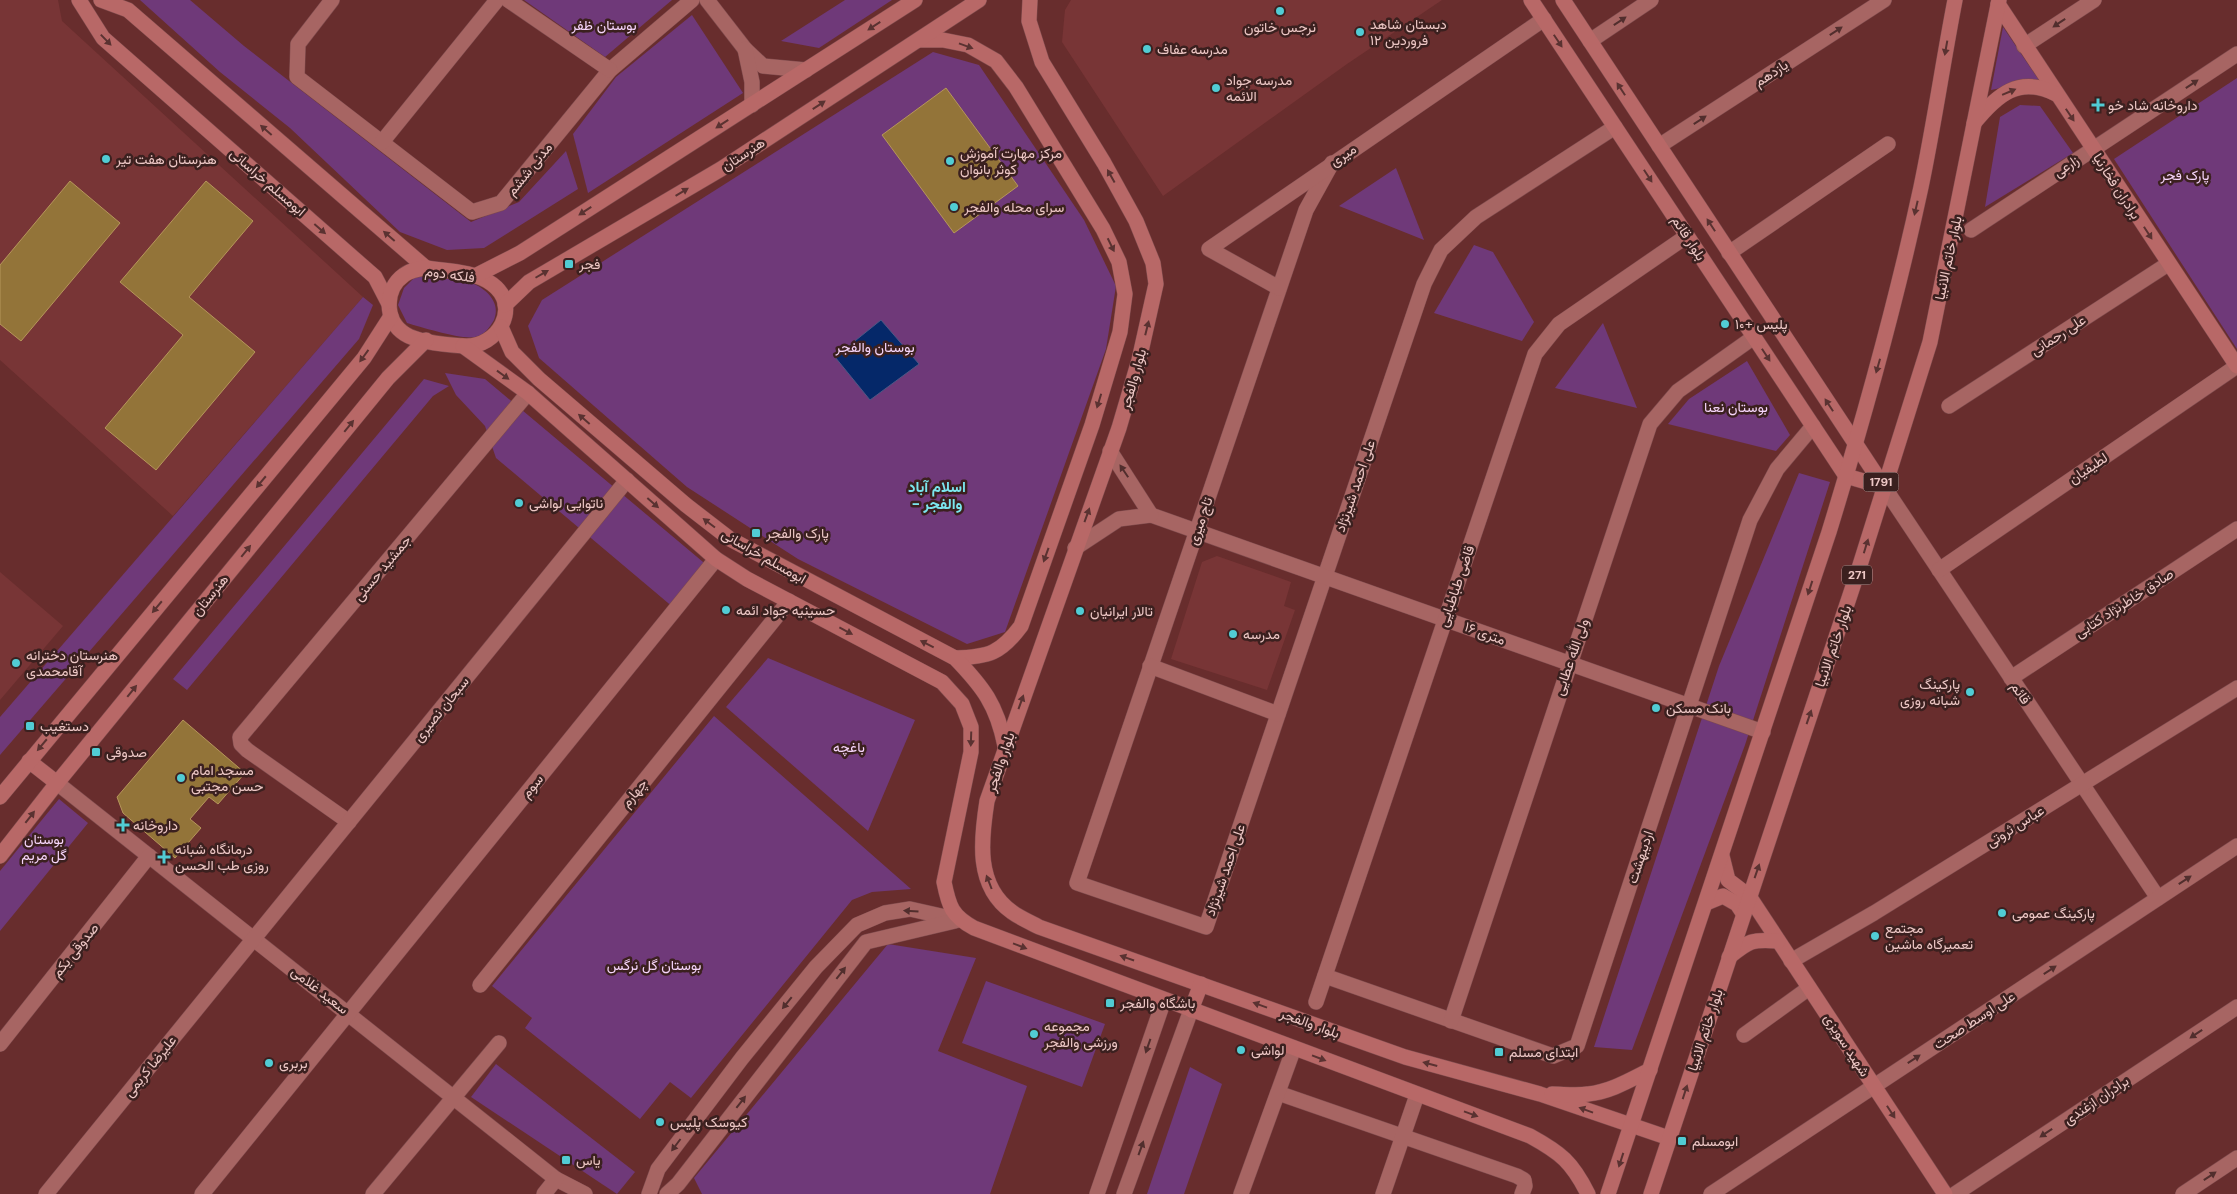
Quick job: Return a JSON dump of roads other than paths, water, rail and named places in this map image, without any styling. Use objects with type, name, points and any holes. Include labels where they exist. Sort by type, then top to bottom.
[{"type":"main road","name":"ابومسلم خراسانی","points":[[79,0],[103,38],[375,277],[390,310]]},
{"type":"main road","points":[[101,0],[128,10],[426,268]]},
{"type":"main road","points":[[474,276],[520,253],[915,0]]},
{"type":"main road","name":"هنرستان","points":[[505,305],[529,282],[721,169],[979,0]]},
{"type":"main road","name":"بلوار والفجر","points":[[1030,0],[1029,21],[1042,62],[1132,213],[1153,263],[1156,284],[1139,360],[1110,451],[987,801],[981,838],[984,869],[993,892],[1011,911],[1039,927],[1405,1057],[1540,1094],[1632,1127],[1669,1138]]},
{"type":"main road","name":"بلوار قائم","points":[[1531,0],[1846,476]]},
{"type":"main road","name":"بلوار قائم","points":[[1563,0],[1855,446]]},
{"type":"main road","points":[[1608,1194],[1763,732],[1855,446],[1881,354],[1921,186],[1955,0]]},
{"type":"main road","name":"برادران فخارنیا","points":[[1999,2],[2024,46],[2237,366]]},
{"type":"main road","name":"بلوار خاتم الانبیا","points":[[1651,1194],[1748,896],[1860,564],[1930,342],[1999,2]]},
{"type":"main road","name":"بلوار والفجر","points":[[918,40],[943,40],[968,45],[996,61],[1016,87],[1103,229],[1119,262],[1125,294],[1120,332],[1092,425],[1021,626],[1010,640],[995,651],[981,657],[955,658]]},
{"type":"main road","points":[[1973,124],[1996,98],[2007,91],[2018,88],[2039,87],[2056,94]]},
{"type":"main road","name":"فلکه دوم","points":[[390,310],[390,293],[404,275],[414,270],[426,268],[485,279],[494,285],[501,294],[505,305]]},
{"type":"main road","points":[[390,310],[396,326],[404,334],[414,338],[475,346],[485,343],[501,327],[505,305]]},
{"type":"main road","points":[[0,797],[364,358],[390,310]]},
{"type":"main road","name":"ابومسلم خراسانی","points":[[501,327],[512,352],[539,379],[678,499],[730,539],[955,658],[976,680],[991,702],[1000,722],[1005,748]]},
{"type":"main road","name":"هنرستان","points":[[0,856],[56,783],[388,378],[426,340]]},
{"type":"main road","name":"ابومسلم خراسانی","points":[[464,346],[528,393],[716,559],[746,579],[942,682]]},
{"type":"main road","name":"1791","points":[[1855,446],[1884,487]]},
{"type":"main road","name":"1791","points":[[1846,476],[1884,487]]},
{"type":"main road","name":"بلوار والفجر","points":[[942,682],[962,704],[972,727],[971,752],[944,882],[948,901],[959,920]]},
{"type":"main road","points":[[29,761],[56,783]]},
{"type":"main road","name":"شهید سویزی","points":[[1722,856],[1728,880],[1748,896],[1944,1194]]},
{"type":"main road","points":[[1706,903],[1723,896],[1737,904],[1743,912]]},
{"type":"main road","points":[[959,920],[974,928],[1164,1000],[1530,1136],[1557,1150],[1576,1171],[1588,1194]]},
{"type":"main road","points":[[1729,957],[1749,941],[1778,941]]},
{"type":"main road","points":[[1164,1000],[1173,974]]},
{"type":"main road","points":[[1191,1010],[1201,984]]},
{"type":"main road","points":[[1540,1094],[1586,1095],[1602,1092],[1619,1086],[1650,1070]]},
{"type":"street","name":"مدنی ششم","points":[[332,0],[298,44],[297,77],[472,212],[501,203],[610,70],[692,0]]},
{"type":"street","points":[[382,142],[497,0]]},
{"type":"street","points":[[508,0],[610,70]]},
{"type":"street","points":[[707,0],[745,49],[763,66],[806,70]]},
{"type":"street","points":[[1590,41],[1651,0]]},
{"type":"street","name":"یازدهم","points":[[1659,146],[1884,0]]},
{"type":"street","points":[[2024,46],[2094,0]]},
{"type":"street","name":"میری","points":[[1279,288],[1209,248],[1332,162],[1544,19]]},
{"type":"street","points":[[745,49],[752,82],[752,105]]},
{"type":"street","name":"زارعی","points":[[1971,230],[2092,148],[2237,54]]},
{"type":"street","name":"علی احمد شیرنژاد","points":[[1206,927],[1424,284],[1441,250],[1476,217],[1615,126]]},
{"type":"street","points":[[1729,254],[1888,144]]},
{"type":"street","name":"تاج میری","points":[[1206,927],[1077,883],[1306,210],[1332,162]]},
{"type":"street","name":"قاضی طباطبایی","points":[[1316,1002],[1535,354],[1559,324],[1687,236]]},
{"type":"street","name":"علی رحمانی","points":[[1948,406],[2168,264]]},
{"type":"street","name":"ولی الله عطایی","points":[[1450,1021],[1650,424],[1678,391],[1754,337]]},
{"type":"street","name":"لطیفیان","points":[[1940,570],[2237,366]]},
{"type":"street","name":"جمشید حسنی","points":[[349,822],[241,744],[240,737],[528,393]]},
{"type":"street","name":"اردیبهشت","points":[[1325,976],[1553,1056],[1577,1046],[1750,520],[1777,469],[1813,426]]},
{"type":"street","points":[[1076,548],[1118,519],[1151,515],[1110,451]]},
{"type":"street","name":"سبحان نصیری","points":[[254,938],[627,480]]},
{"type":"street","name":"قائم","points":[[1884,487],[2158,898]]},
{"type":"street","name":"۱۶ متری","points":[[1151,515],[1763,732]]},
{"type":"street","name":"صادق خاطرنژاد کتابی","points":[[2011,678],[2237,529]]},
{"type":"street","name":"سوم","points":[[202,1194],[716,559]]},
{"type":"street","name":"چهارم","points":[[480,985],[789,601]]},
{"type":"street","points":[[1150,666],[1278,714]]},
{"type":"street","name":"عباس ثروتی","points":[[1791,961],[1874,913],[2237,688]]},
{"type":"street","name":"سعید غلامی","points":[[56,783],[556,1179],[584,1194]]},
{"type":"street","name":"علی اوسط صحت","points":[[1717,1192],[2237,846]]},
{"type":"street","name":"صدوقی یکم","points":[[0,1044],[149,856]]},
{"type":"street","points":[[649,1194],[658,1169],[742,1058],[816,967],[857,925],[884,913],[910,909],[959,920]]},
{"type":"street","points":[[667,1194],[678,1184],[866,942],[959,920]]},
{"type":"street","name":"علیرضا کریمی","points":[[46,1194],[254,938]]},
{"type":"street","points":[[1744,1035],[1809,988]]},
{"type":"street","points":[[1097,1194],[1164,1000]]},
{"type":"street","name":"برادران ازغندی","points":[[1955,1194],[2237,1007]]},
{"type":"street","points":[[1124,1194],[1191,1010]]},
{"type":"street","points":[[373,1194],[498,1043]]},
{"type":"street","points":[[1242,1194],[1294,1048]]},
{"type":"street","points":[[1278,1093],[1402,1137],[1523,1187]]},
{"type":"street","points":[[1383,1194],[1417,1095]]},
{"type":"street","points":[[2183,1194],[2237,1158]]},
{"type":"street","points":[[544,1194],[556,1179]]},
{"type":"water","points":[[881,320],[919,364],[870,400],[835,357]]},
{"type":"place","name":"نرجس خاتون","points":[[1280,11]]},
{"type":"place","name":"دبستان شاهد ۱۲ فروردین","points":[[1360,32]]},
{"type":"place","name":"مدرسه عفاف","points":[[1147,49]]},
{"type":"place","name":"مدرسه جواد الائمه","points":[[1216,88]]},
{"type":"place","name":"داروخانه شاد خو","points":[[2098,105]]},
{"type":"place","name":"هنرستان هفت تیر","points":[[106,159]]},
{"type":"place","name":"مرکز مهارت آموزش کوثر بانوان","points":[[950,161]]},
{"type":"place","name":"سرای محله والفجر","points":[[954,207]]},
{"type":"place","name":"فجر","points":[[569,264]]},
{"type":"place","name":"پلیس +۱۰","points":[[1725,324]]},
{"type":"place","name":"ناتوایی لواشی","points":[[519,503]]},
{"type":"place","name":"پارک والفجر","points":[[756,533]]},
{"type":"place","name":"حسینیه جواد ائمه","points":[[726,610]]},
{"type":"place","name":"تالار ایرانیان","points":[[1080,611]]},
{"type":"place","name":"مدرسه","points":[[1233,634]]},
{"type":"place","name":"هنرستان دخترانه آقامحمدی","points":[[16,663]]},
{"type":"place","name":"پارکینگ شبانه روزی","points":[[1970,692]]},
{"type":"place","name":"بانک مسکن","points":[[1656,708]]},
{"type":"place","name":"دستغیب","points":[[30,726]]},
{"type":"place","name":"صدوقی","points":[[96,752]]},
{"type":"place","name":"مسجد امام حسن مجتبی","points":[[181,778]]},
{"type":"place","name":"داروخانه","points":[[123,825]]},
{"type":"place","name":"درمانگاه شبانه روزی طب الحسن","points":[[164,857]]},
{"type":"place","name":"پارکینگ عمومی","points":[[2002,913]]},
{"type":"place","name":"مجتمع تعمیرگاه ماشین","points":[[1875,936]]},
{"type":"place","name":"باشگاه والفجر","points":[[1110,1003]]},
{"type":"place","name":"مجموعه ورزشی والفجر","points":[[1034,1034]]},
{"type":"place","name":"لواشی","points":[[1241,1050]]},
{"type":"place","name":"ابتدای مسلم","points":[[1499,1052]]},
{"type":"place","name":"بربری","points":[[269,1063]]},
{"type":"place","name":"کیوسک پلیس","points":[[660,1122]]},
{"type":"place","name":"ابومسلم","points":[[1682,1141]]},
{"type":"place","name":"یاس","points":[[566,1160]]},
{"type":"district","name":"اسلام آباد - والفجر","points":[[937,496]]},
{"type":"park label","name":"بوستان ظفر","points":[[604,25]]},
{"type":"park label","name":"پارک فجر","points":[[2185,175]]},
{"type":"park label","name":"بوستان والفجر","points":[[875,347]]},
{"type":"park label","name":"بوستان نعنا","points":[[1736,407]]},
{"type":"park label","name":"باغچه","points":[[849,747]]},
{"type":"park label","name":"بوستان گل مریم","points":[[44,848]]},
{"type":"park label","name":"بوستان گل نرگس","points":[[654,965]]}]
